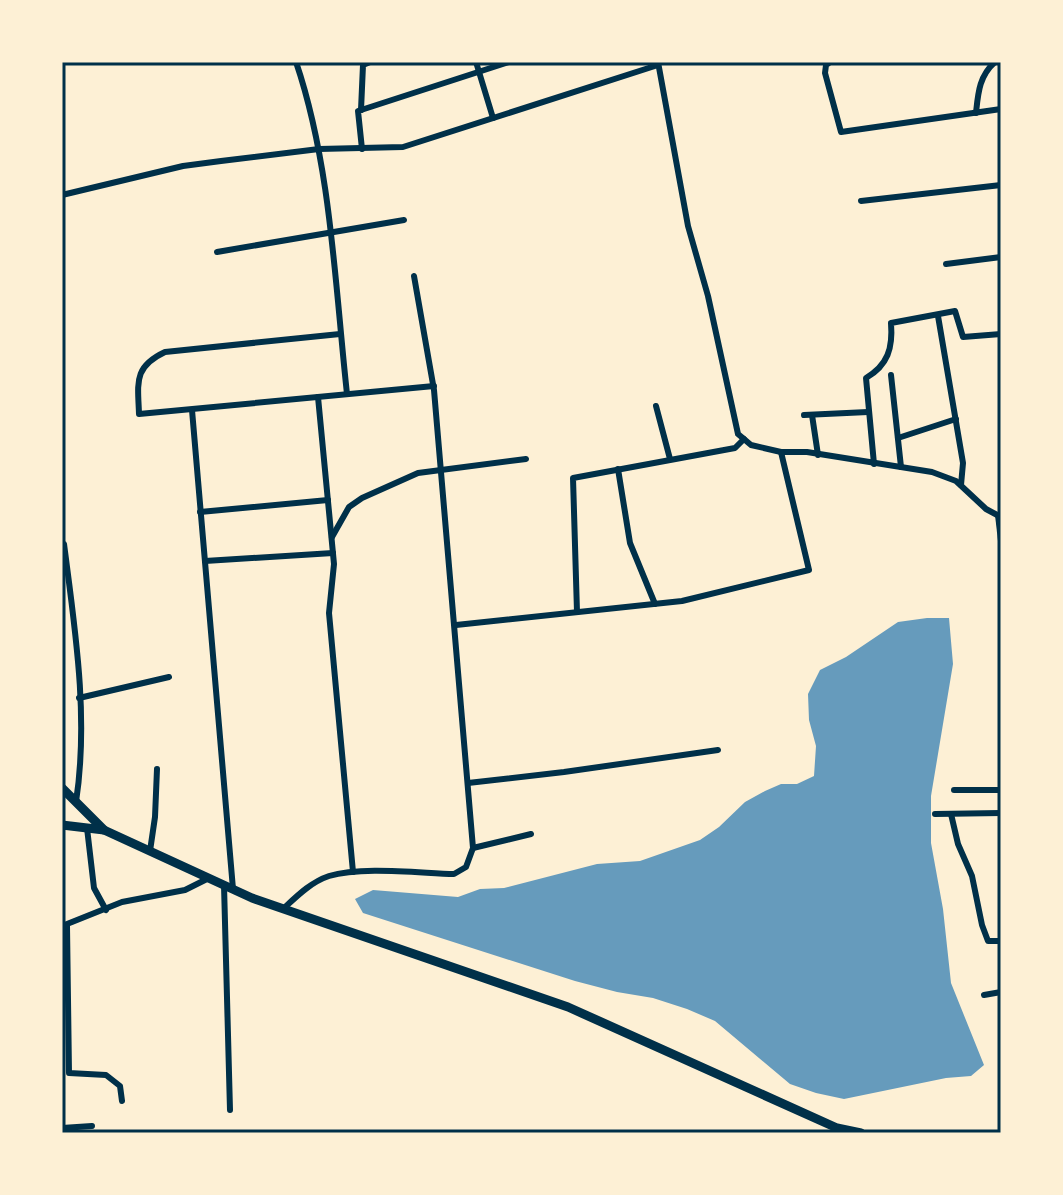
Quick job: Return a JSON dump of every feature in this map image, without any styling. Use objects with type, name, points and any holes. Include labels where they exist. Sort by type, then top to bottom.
[{"type":"main road","points":[[62,788],[104,830]]},
{"type":"main road","points":[[62,825],[104,830],[283,909],[568,1007],[843,1131],[861,1133]]},
{"type":"street","points":[[296,62],[311,105],[319,149],[347,394]]},
{"type":"street","points":[[362,149],[358,111],[361,110],[363,65],[370,62]]},
{"type":"street","points":[[476,62],[493,118]]},
{"type":"street","points":[[361,110],[509,62]]},
{"type":"street","points":[[830,62],[826,65],[825,73],[841,132],[1001,109]]},
{"type":"street","points":[[976,113],[978,90],[985,71],[995,62]]},
{"type":"street","points":[[62,195],[183,166],[319,149],[403,147],[658,64],[688,226],[708,296],[738,434],[751,445],[781,452],[807,452],[932,472],[961,485],[986,509],[999,516],[1001,541]]},
{"type":"street","points":[[861,201],[1001,185]]},
{"type":"street","points":[[217,252],[404,220]]},
{"type":"street","points":[[946,264],[1001,257]]},
{"type":"street","points":[[283,909],[308,886],[329,876],[353,872],[454,874],[466,867],[473,848],[434,386],[414,276]]},
{"type":"street","points":[[874,464],[866,378],[878,371],[887,360],[891,323],[955,311],[963,337],[1001,334]]},
{"type":"street","points":[[938,316],[963,463],[961,485]]},
{"type":"street","points":[[340,334],[165,352],[148,360],[139,373],[139,414],[434,386]]},
{"type":"street","points":[[891,375],[901,467]]},
{"type":"street","points":[[318,397],[333,553],[329,613],[353,872]]},
{"type":"street","points":[[656,406],[670,459]]},
{"type":"street","points":[[192,410],[228,887],[230,1110]]},
{"type":"street","points":[[818,455],[808,415],[868,412]]},
{"type":"street","points":[[898,438],[956,419]]},
{"type":"street","points":[[577,612],[573,478],[735,448],[744,439]]},
{"type":"street","points":[[456,625],[682,601],[809,570],[781,452]]},
{"type":"street","points":[[331,538],[349,507],[418,473],[526,459]]},
{"type":"street","points":[[618,469],[630,543],[655,604]]},
{"type":"street","points":[[200,512],[328,500]]},
{"type":"street","points":[[64,544],[75,628],[82,762],[76,802]]},
{"type":"street","points":[[205,561],[333,553]]},
{"type":"street","points":[[79,698],[169,677]]},
{"type":"street","points":[[468,783],[718,750]]},
{"type":"street","points":[[150,851],[157,769]]},
{"type":"street","points":[[954,790],[1001,791],[1001,829]]},
{"type":"street","points":[[935,814],[1001,813]]},
{"type":"street","points":[[951,814],[958,844],[972,876],[988,941],[1001,941]]},
{"type":"street","points":[[87,828],[94,888],[106,910]]},
{"type":"street","points":[[473,848],[531,834]]},
{"type":"street","points":[[122,1101],[120,1086],[106,1075],[69,1073],[64,926],[122,902],[185,890],[209,878]]},
{"type":"street","points":[[984,995],[1001,992]]},
{"type":"street","points":[[62,1128],[92,1126]]},
{"type":"water","points":[[949,618],[953,664],[931,796],[931,843],[943,909],[951,983],[984,1065],[971,1076],[946,1078],[844,1099],[816,1093],[790,1084],[715,1021],[687,1009],[653,998],[575,981],[363,913],[355,899],[373,890],[458,897],[480,889],[504,888],[597,864],[640,861],[700,840],[745,802],[781,784],[797,784],[814,776],[816,746],[809,720],[808,694],[820,670],[846,657],[898,622]]}]
